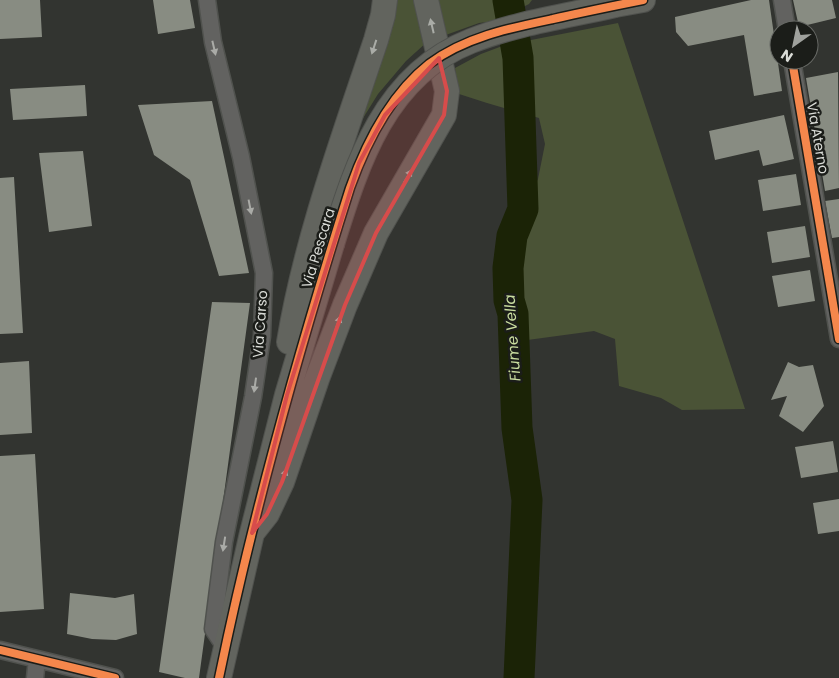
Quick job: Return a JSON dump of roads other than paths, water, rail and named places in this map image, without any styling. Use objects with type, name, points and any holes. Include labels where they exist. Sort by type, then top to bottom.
[{"type":"street","name":"Via Carso","points":[[207,0],[213,42],[241,157],[264,273],[262,336],[253,398],[224,542],[213,629],[225,647]]},
{"type":"street","points":[[287,395],[288,347],[308,255],[342,141],[376,40],[385,0]]},
{"type":"street","points":[[252,533],[267,514],[282,482],[317,379],[345,305],[376,233],[444,115],[447,91],[426,0]]},
{"type":"street","name":"Via Pescara","points":[[219,678],[252,533],[287,395],[332,244],[359,163],[376,128],[396,100],[428,65],[458,47],[512,28],[643,0]]},
{"type":"street","points":[[782,0],[785,20]]},
{"type":"street","name":"Via Aterno","points":[[794,70],[839,340]]},
{"type":"street","points":[[0,650],[115,678]]},
{"type":"street","points":[[35,678],[37,659]]},
{"type":"waterway","name":"Fiume Vella","points":[[508,0],[518,58],[523,209],[512,236],[508,268],[509,300],[513,314],[517,428],[527,500],[519,678]]}]
